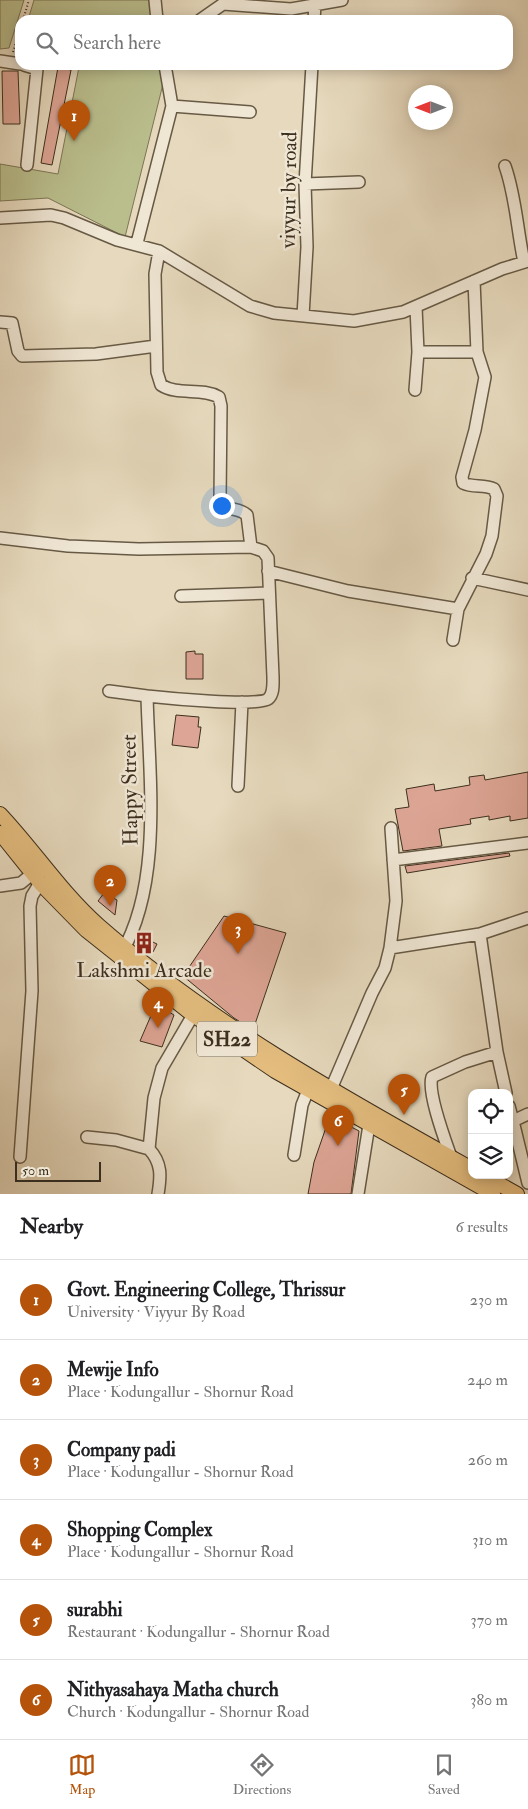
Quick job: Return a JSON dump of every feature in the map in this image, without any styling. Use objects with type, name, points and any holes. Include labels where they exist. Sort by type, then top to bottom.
[{"type":"main road","name":"SH22","points":[[0,814],[64,892],[122,953],[193,1015],[232,1043],[308,1090],[494,1194]]},
{"type":"main road","name":"SH22","points":[[0,833],[36,879],[86,930],[231,1028],[331,1089],[468,1167]]},
{"type":"main road","points":[[490,1179],[516,1194]]},
{"type":"street","points":[[155,0],[156,15]]},
{"type":"street","points":[[207,15],[223,4],[291,9],[342,0]]},
{"type":"street","points":[[314,15],[315,5]]},
{"type":"street","points":[[26,166],[37,70]]},
{"type":"street","points":[[136,243],[172,106],[166,70]]},
{"type":"street","name":"viyyur by road","points":[[303,316],[307,247],[305,184],[312,70]]},
{"type":"street","points":[[172,106],[250,112]]},
{"type":"street","points":[[0,218],[51,215],[64,218],[117,240],[136,243],[159,251],[250,306],[274,312],[354,321],[403,312],[474,281],[526,262],[517,230],[514,190],[505,166]]},
{"type":"street","points":[[305,184],[359,182]]},
{"type":"street","points":[[159,251],[155,274],[157,372],[160,385],[169,390],[211,393],[218,397],[221,406],[220,499],[223,506],[242,510],[247,515],[251,547]]},
{"type":"street","points":[[453,640],[458,608],[486,554],[492,536],[497,496],[494,489],[489,486],[468,486],[464,483],[462,477],[475,430],[485,377],[477,352],[474,281]]},
{"type":"street","points":[[415,390],[418,352],[416,307]]},
{"type":"street","points":[[0,322],[12,324],[18,351],[22,356],[96,354],[156,346]]},
{"type":"street","points":[[418,352],[477,352]]},
{"type":"street","points":[[0,538],[68,546],[139,549],[251,547],[262,551],[268,558],[272,694],[268,700],[242,702],[147,696],[109,691]]},
{"type":"street","points":[[268,571],[348,591],[458,608]]},
{"type":"street","points":[[472,578],[528,590]]},
{"type":"street","points":[[181,596],[269,593]]},
{"type":"street","name":"Happy Street","points":[[122,953],[138,918],[150,858],[147,696]]},
{"type":"street","points":[[238,786],[242,702]]},
{"type":"street","points":[[331,1089],[372,993],[385,968],[390,948],[396,901],[391,828]]},
{"type":"street","points":[[393,860],[528,843]]},
{"type":"street","points":[[0,886],[36,879],[30,906],[32,991],[20,1157]]},
{"type":"street","points":[[390,948],[480,934],[528,918]]},
{"type":"street","points":[[480,934],[497,1052],[505,1089]]},
{"type":"street","points":[[149,1149],[154,1098],[162,1068],[193,1015]]},
{"type":"street","points":[[451,1157],[430,1083],[432,1077],[447,1069],[497,1052]]},
{"type":"street","points":[[294,1156],[302,1105],[308,1090]]},
{"type":"street","points":[[528,1114],[513,1121],[528,1183]]},
{"type":"street","points":[[358,1194],[369,1125]]},
{"type":"street","points":[[87,1137],[116,1140],[149,1149],[156,1158],[160,1168],[158,1194]]},
{"type":"path","points":[[24,15],[29,0]]},
{"type":"path","points":[[10,62],[15,46]]},
{"type":"green space","points":[[0,0],[24,0],[19,15],[15,15],[15,29],[9,48],[0,49]]},
{"type":"green space","points":[[34,0],[151,0],[153,15],[30,15]]},
{"type":"green space","points":[[78,70],[161,70],[163,84],[125,237],[48,198],[0,201],[0,164],[58,174]]},
{"type":"building","points":[[57,70],[71,70],[52,165],[41,163]]},
{"type":"building","points":[[2,71],[18,71],[20,124],[3,124]]},
{"type":"building","points":[[195,651],[195,654],[203,654],[203,679],[186,679],[186,652]]},
{"type":"building","points":[[176,715],[199,717],[198,727],[201,727],[198,748],[172,745]]},
{"type":"building","points":[[528,772],[528,818],[510,821],[510,816],[489,820],[489,816],[470,819],[471,824],[439,829],[442,846],[403,851],[395,809],[409,807],[406,789],[434,784],[435,791],[470,785],[469,777],[484,775],[485,780]]},
{"type":"building","points":[[509,853],[510,856],[407,873],[405,866]]},
{"type":"building","points":[[104,893],[117,900],[115,915],[98,901]]},
{"type":"building","points":[[224,916],[286,933],[253,1030],[234,1018],[183,976]]},
{"type":"building","name":"Lakshmi Arcade","points":[[138,935],[157,944],[153,952],[135,942]]},
{"type":"building","points":[[156,1004],[174,1015],[162,1047],[140,1041]]},
{"type":"building","points":[[330,1116],[359,1131],[351,1194],[308,1194],[314,1162]]},
{"type":"place","name":"Govt. Engineering College, Thrissur","points":[[74,141]]},
{"type":"place","name":"Mewije Info","points":[[110,906]]},
{"type":"place","name":"Lakshmi Arcade","points":[[144,943]]},
{"type":"place","name":"Company padi","points":[[238,954]]},
{"type":"place","name":"Shopping Complex","points":[[158,1028]]},
{"type":"place","name":"surabhi","points":[[404,1115]]},
{"type":"place","name":"Nithyasahaya Matha church","points":[[338,1146]]}]
